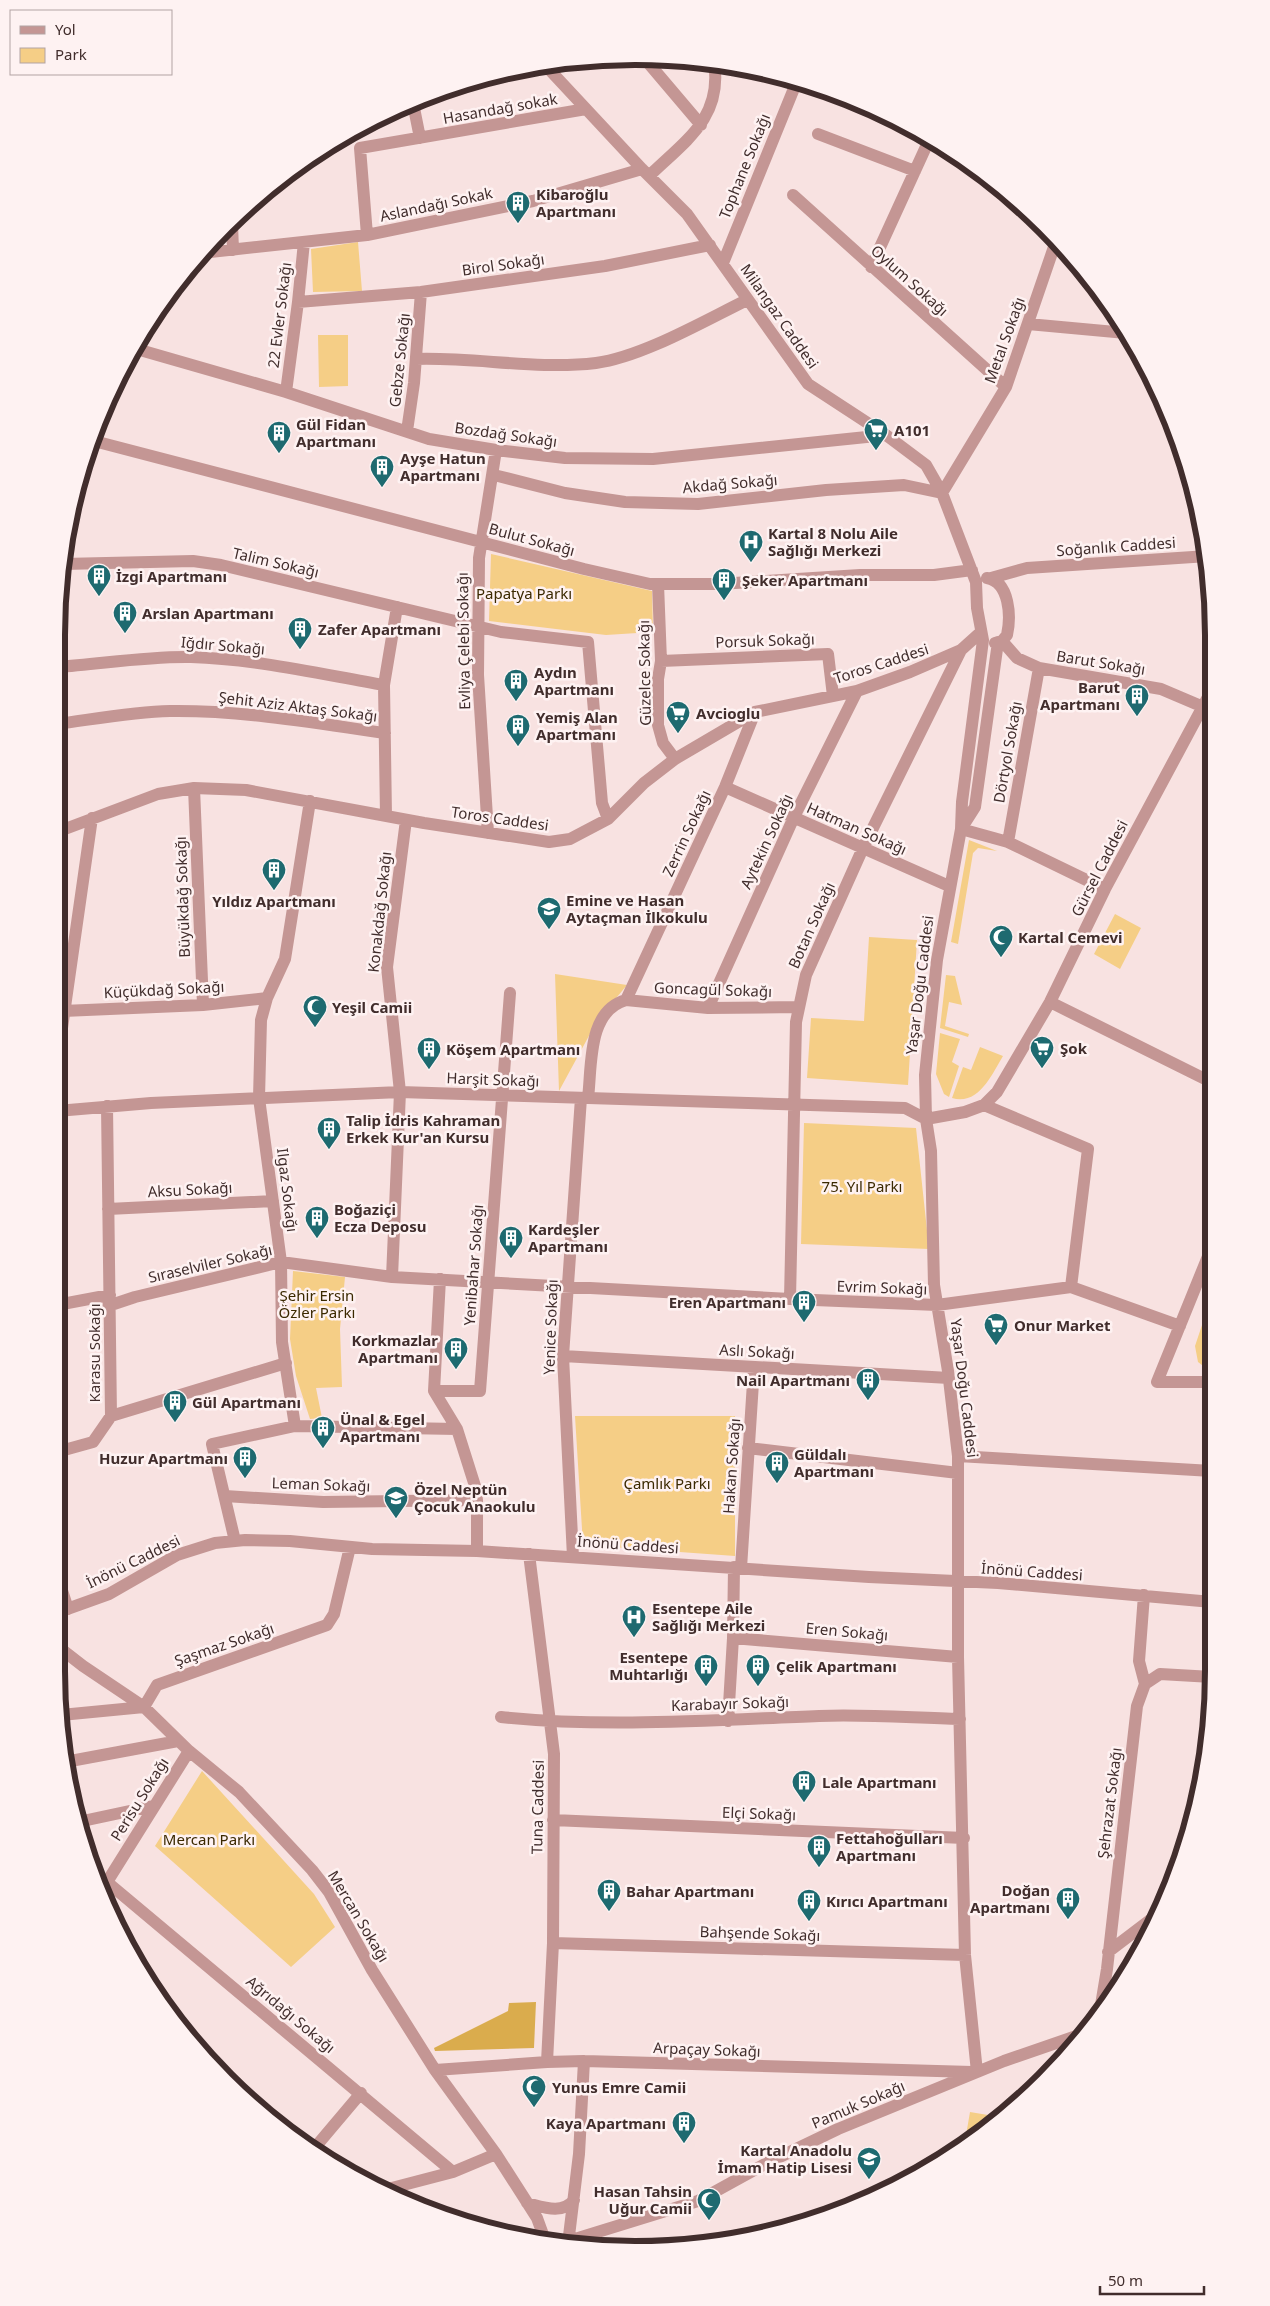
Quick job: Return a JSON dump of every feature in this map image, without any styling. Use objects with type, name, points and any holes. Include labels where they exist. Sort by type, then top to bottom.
[{"type":"street","points":[[650,65],[701,125]]},
{"type":"street","points":[[646,173],[701,125],[715,92],[714,71]]},
{"type":"street","name":"Milangaz Caddesi","points":[[551,72],[687,214],[808,384],[886,435],[926,466],[942,493],[974,576],[982,636]]},
{"type":"street","name":"Tophane Sokağı","points":[[723,263],[794,88]]},
{"type":"street","points":[[414,109],[420,138]]},
{"type":"street","name":"Hasandağ sokak","points":[[367,235],[360,148],[586,109]]},
{"type":"street","points":[[818,134],[915,171]]},
{"type":"street","points":[[871,267],[927,145]]},
{"type":"street","name":"Aslandağı Sokak","points":[[213,252],[367,235],[533,201],[646,173]]},
{"type":"street","name":"Oylum Sokağı","points":[[793,195],[1006,387]]},
{"type":"street","points":[[232,232],[233,250]]},
{"type":"street","name":"22 Evler Sokağı","points":[[286,392],[304,242]]},
{"type":"street","name":"Birol Sokağı","points":[[298,302],[421,292],[605,266],[710,245]]},
{"type":"street","name":"Metal Sokağı","points":[[942,493],[1006,387],[1054,248]]},
{"type":"street","name":"Gebze Sokağı","points":[[407,431],[416,359],[421,292]]},
{"type":"street","points":[[416,359],[444,358],[526,364],[596,363],[628,356],[747,300]]},
{"type":"street","points":[[1028,324],[1118,332]]},
{"type":"street","name":"Bozdağ Sokağı","points":[[141,350],[286,392],[429,438],[496,450],[565,458],[653,459],[886,435]]},
{"type":"street","name":"Bulut Sokağı","points":[[99,442],[584,569],[658,584],[719,584],[860,575],[934,575],[991,578]]},
{"type":"street","name":"Evliya Çelebi Sokağı","points":[[488,833],[478,675],[477,627],[481,542],[496,450]]},
{"type":"street","name":"Akdağ Sokağı","points":[[492,476],[565,493],[625,502],[698,504],[826,490],[904,485],[942,493]]},
{"type":"street","name":"Soğanlık Caddesi","points":[[991,578],[1027,568],[1199,557]]},
{"type":"street","name":"Talim Sokağı","points":[[70,564],[193,561],[221,565],[477,627],[502,632],[588,642],[602,803],[608,819]]},
{"type":"street","points":[[991,578],[1002,588],[1027,568]]},
{"type":"street","name":"Güzelce Sokağı","points":[[658,584],[661,661],[658,679],[658,725],[663,743],[675,759]]},
{"type":"street","name":"Yaşar Doğu Caddesi","points":[[961,829],[976,807],[1000,641],[1007,635],[1009,626],[1008,606],[1002,588]]},
{"type":"street","points":[[386,816],[384,685],[397,607]]},
{"type":"street","points":[[982,636],[991,644],[1000,641]]},
{"type":"street","name":"Yaşar Doğu Caddesi","points":[[965,1955],[964,1838],[958,1656],[958,1456],[949,1378],[934,1285],[931,1151],[926,1119],[925,1075],[937,960],[949,886],[961,829],[962,802],[982,636]]},
{"type":"street","name":"Toros Caddesi","points":[[65,829],[158,794],[194,788],[246,790],[406,820],[549,842],[576,836],[608,819],[644,783],[675,759],[756,712],[857,691],[910,672],[960,650],[982,636]]},
{"type":"street","name":"Barut Sokağı","points":[[1000,641],[1017,658],[1039,668],[1161,689],[1205,710]]},
{"type":"street","name":"Botan Sokağı","points":[[790,1299],[798,1007],[806,975],[864,848],[960,650]]},
{"type":"street","name":"Porsuk Sokağı","points":[[661,661],[828,654],[833,696]]},
{"type":"street","name":"Iğdır Sokağı","points":[[65,666],[114,663],[154,657],[192,657],[238,660],[384,685]]},
{"type":"street","name":"Dörtyol Sokağı","points":[[1008,842],[1039,668]]},
{"type":"street","name":"Aytekin Sokağı","points":[[708,1008],[794,817],[857,691]]},
{"type":"street","name":"Gürsel Caddesi","points":[[984,1105],[997,1092],[1050,1002],[1105,888],[1205,710]]},
{"type":"street","name":"Şehit Aziz Aktaş Sokağı","points":[[65,723],[143,713],[213,712],[264,716],[386,733]]},
{"type":"street","name":"Zerrin Sokağı","points":[[626,1000],[725,787],[756,712]]},
{"type":"street","name":"Hatman Sokağı","points":[[725,787],[949,886]]},
{"type":"street","name":"Büyükdağ Sokağı","points":[[194,788],[203,1004]]},
{"type":"street","name":"Ilgaz Sokağı","points":[[295,1426],[282,1342],[281,1262],[259,1098],[261,1020],[267,998],[285,959],[310,801]]},
{"type":"street","points":[[65,1001],[73,961],[92,818]]},
{"type":"street","name":"Konakdağ Sokağı","points":[[392,1277],[400,1092],[387,967],[406,820]]},
{"type":"street","points":[[961,829],[1008,842],[1105,888]]},
{"type":"street","name":"Yenibahar Sokağı","points":[[434,1391],[480,1391],[510,992]]},
{"type":"street","name":"Küçükdağ Sokağı","points":[[65,1011],[203,1004],[267,998]]},
{"type":"street","points":[[585,1098],[594,1041],[600,1021],[615,1003],[626,1000]]},
{"type":"street","name":"Goncagül Sokağı","points":[[626,1000],[708,1008],[798,1007]]},
{"type":"street","points":[[1050,1002],[1205,1080]]},
{"type":"street","name":"Harşit Sokağı","points":[[65,1110],[107,1106],[400,1092],[905,1108],[926,1119]]},
{"type":"street","name":"Yenice Sokağı","points":[[573,1557],[563,1356],[567,1286],[585,1098]]},
{"type":"street","points":[[926,1119],[965,1112],[984,1105],[1088,1149],[1071,1287],[1180,1326]]},
{"type":"street","name":"Karasu Sokağı","points":[[107,1106],[111,1416],[286,1363]]},
{"type":"street","name":"Aksu Sokağı","points":[[108,1209],[273,1201]]},
{"type":"street","name":"Sıraselviler Sokağı","points":[[65,1304],[135,1297],[281,1262],[392,1277],[440,1279]]},
{"type":"street","points":[[1205,1265],[1157,1382],[1205,1382]]},
{"type":"street","points":[[440,1279],[434,1391],[456,1428],[477,1500],[477,1551]]},
{"type":"street","name":"Evrim Sokağı","points":[[440,1279],[790,1299],[938,1305],[1071,1287]]},
{"type":"street","name":"Aslı Sokağı","points":[[563,1356],[949,1378]]},
{"type":"street","name":"Hakan Sokağı","points":[[728,1721],[737,1567],[754,1367]]},
{"type":"street","points":[[65,1450],[93,1442],[111,1416]]},
{"type":"street","points":[[235,1541],[212,1444],[295,1426],[456,1428]]},
{"type":"street","points":[[748,1448],[958,1473]]},
{"type":"street","points":[[958,1456],[1205,1471]]},
{"type":"street","name":"Leman Sokağı","points":[[225,1496],[323,1502],[477,1500]]},
{"type":"street","name":"İnönü Caddesi","points":[[65,1610],[109,1594],[177,1555],[215,1543],[235,1541],[290,1541],[350,1547],[529,1554],[1144,1595],[1205,1601]]},
{"type":"street","name":"Şaşmaz Sokağı","points":[[144,1707],[157,1685],[327,1625],[334,1614],[350,1547]]},
{"type":"street","name":"Tuna Caddesi","points":[[529,1554],[554,1754],[553,1943],[547,2062]]},
{"type":"street","points":[[1144,1595],[1140,1661],[1145,1684],[1160,1674],[1205,1677]]},
{"type":"street","name":"Eren Sokağı","points":[[733,1638],[958,1656]]},
{"type":"street","name":"Mercan Sokağı","points":[[65,1651],[144,1707],[189,1751],[239,1792],[312,1870],[329,1892],[372,1970],[435,2070],[496,2154],[527,2202],[537,2218],[542,2233]]},
{"type":"street","name":"Şehrazat Sokağı","points":[[1102,1998],[1137,1706],[1145,1684]]},
{"type":"street","points":[[67,1714],[144,1707]]},
{"type":"street","name":"Karabayır Sokağı","points":[[501,1717],[550,1722],[728,1721],[821,1716],[960,1719]]},
{"type":"street","points":[[73,1761],[178,1741]]},
{"type":"street","name":"Perisu Sokağı","points":[[106,1884],[189,1751]]},
{"type":"street","points":[[85,1821],[153,1806]]},
{"type":"street","name":"Elçi Sokağı","points":[[553,1820],[964,1838]]},
{"type":"street","name":"Ağrıdağı Sokağı","points":[[108,1888],[361,2093],[453,2172]]},
{"type":"street","points":[[1108,1952],[1146,1923]]},
{"type":"street","name":"Bahşende Sokağı","points":[[553,1943],[965,1955]]},
{"type":"street","points":[[965,1955],[978,2072]]},
{"type":"street","name":"Pamuk Sokağı","points":[[579,2238],[698,2201],[799,2147],[978,2072],[1071,2038]]},
{"type":"street","points":[[567,2237],[574,2200],[579,2154],[584,2061]]},
{"type":"street","name":"Arpaçay Sokağı","points":[[435,2070],[584,2061],[978,2072]]},
{"type":"street","points":[[316,2144],[361,2093]]},
{"type":"street","points":[[394,2187],[453,2172],[496,2154]]},
{"type":"street","points":[[527,2202],[554,2209],[563,2208],[574,2200]]},
{"type":"green space","points":[[358,242],[362,291],[313,292],[311,249]]},
{"type":"green space","points":[[318,335],[348,335],[348,386],[319,387]]},
{"type":"green space","name":"Papatya Parkı","points":[[491,554],[652,591],[653,632],[606,635],[489,621]]},
{"type":"green space","points":[[969,840],[997,851],[978,848],[973,853],[958,944],[951,942]]},
{"type":"green space","points":[[1115,914],[1141,928],[1120,969],[1094,954]]},
{"type":"green space","points":[[869,937],[917,940],[908,1085],[807,1078],[811,1018],[864,1021]]},
{"type":"green space","points":[[555,974],[627,985],[597,1021],[559,1091]]},
{"type":"green space","points":[[946,975],[955,976],[962,1005],[949,1002],[945,1026],[969,1034],[968,1037],[940,1028]]},
{"type":"green space","points":[[940,1033],[960,1039],[952,1062],[959,1066],[949,1097],[944,1094],[936,1074]]},
{"type":"green space","points":[[980,1047],[1003,1056],[984,1087],[977,1093],[961,1099],[952,1098],[963,1067],[971,1070]]},
{"type":"green space","name":"75. Yıl Parkı","points":[[804,1123],[916,1128],[929,1249],[801,1244]]},
{"type":"green space","name":"Şehir Ersin Özler Parkı","points":[[293,1271],[345,1277],[340,1329],[342,1387],[316,1388],[322,1418],[310,1419],[296,1376],[290,1339]]},
{"type":"green space","points":[[1205,1316],[1205,1367],[1198,1362],[1195,1346]]},
{"type":"green space","name":"Çamlık Parkı","points":[[575,1416],[735,1416],[735,1556],[583,1545]]},
{"type":"green space","name":"Mercan Parkı","points":[[202,1771],[314,1894],[335,1927],[291,1967],[155,1846]]},
{"type":"green space","points":[[970,2112],[988,2115],[987,2119],[966,2135]]},
{"type":"shaded area","points":[[536,2002],[534,2048],[435,2051],[434,2048],[508,2011],[509,2003]]},
{"type":"place","name":"Kibaroğlu Apartmanı","points":[[518,224]]},
{"type":"place","name":"A101","points":[[876,451]]},
{"type":"place","name":"Gül Fidan Apartmanı","points":[[279,454]]},
{"type":"place","name":"Ayşe Hatun Apartmanı","points":[[382,488]]},
{"type":"place","name":"Kartal 8 Nolu Aile Sağlığı Merkezi","points":[[751,563]]},
{"type":"place","name":"İzgi Apartmanı","points":[[99,597]]},
{"type":"place","name":"Şeker Apartmanı","points":[[724,601]]},
{"type":"place","name":"Arslan Apartmanı","points":[[125,634]]},
{"type":"place","name":"Zafer Apartmanı","points":[[300,650]]},
{"type":"place","name":"Aydın Apartmanı","points":[[516,702]]},
{"type":"place","name":"Barut Apartmanı","points":[[1137,717]]},
{"type":"place","name":"Avcioglu","points":[[678,734]]},
{"type":"place","name":"Yemiş Alan Apartmanı","points":[[518,747]]},
{"type":"place","name":"Yıldız Apartmanı","points":[[274,891]]},
{"type":"place","name":"Emine ve Hasan Aytaçman İlkokulu","points":[[549,930]]},
{"type":"place","name":"Kartal Cemevi","points":[[1001,958]]},
{"type":"place","name":"Yeşil Camii","points":[[315,1028]]},
{"type":"place","name":"Şok","points":[[1042,1069]]},
{"type":"place","name":"Köşem Apartmanı","points":[[429,1070]]},
{"type":"place","name":"Talip İdris Kahraman Erkek Kur'an Kursu","points":[[329,1150]]},
{"type":"place","name":"Boğaziçi Ecza Deposu","points":[[317,1239]]},
{"type":"place","name":"Kardeşler Apartmanı","points":[[511,1259]]},
{"type":"place","name":"Eren Apartmanı","points":[[804,1323]]},
{"type":"place","name":"Onur Market","points":[[996,1346]]},
{"type":"place","name":"Korkmazlar Apartmanı","points":[[456,1370]]},
{"type":"place","name":"Nail Apartmanı","points":[[868,1401]]},
{"type":"place","name":"Gül Apartmanı","points":[[175,1423]]},
{"type":"place","name":"Ünal & Egel Apartmanı","points":[[323,1449]]},
{"type":"place","name":"Huzur Apartmanı","points":[[245,1479]]},
{"type":"place","name":"Güldalı Apartmanı","points":[[777,1484]]},
{"type":"place","name":"Özel Neptün Çocuk Anaokulu","points":[[396,1519]]},
{"type":"place","name":"Esentepe Aile Sağlığı Merkezi","points":[[634,1638]]},
{"type":"place","name":"Esentepe Muhtarlığı","points":[[706,1687]]},
{"type":"place","name":"Çelik Apartmanı","points":[[758,1687]]},
{"type":"place","name":"Lale Apartmanı","points":[[804,1803]]},
{"type":"place","name":"Fettahoğulları Apartmanı","points":[[819,1868]]},
{"type":"place","name":"Bahar Apartmanı","points":[[609,1912]]},
{"type":"place","name":"Doğan Apartmanı","points":[[1068,1920]]},
{"type":"place","name":"Kırıcı Apartmanı","points":[[809,1922]]},
{"type":"place","name":"Yunus Emre Camii","points":[[534,2108]]},
{"type":"place","name":"Kaya Apartmanı","points":[[684,2144]]},
{"type":"place","name":"Kartal Anadolu İmam Hatip Lisesi","points":[[869,2180]]},
{"type":"place","name":"Hasan Tahsin Uğur Camii","points":[[709,2221]]}]
